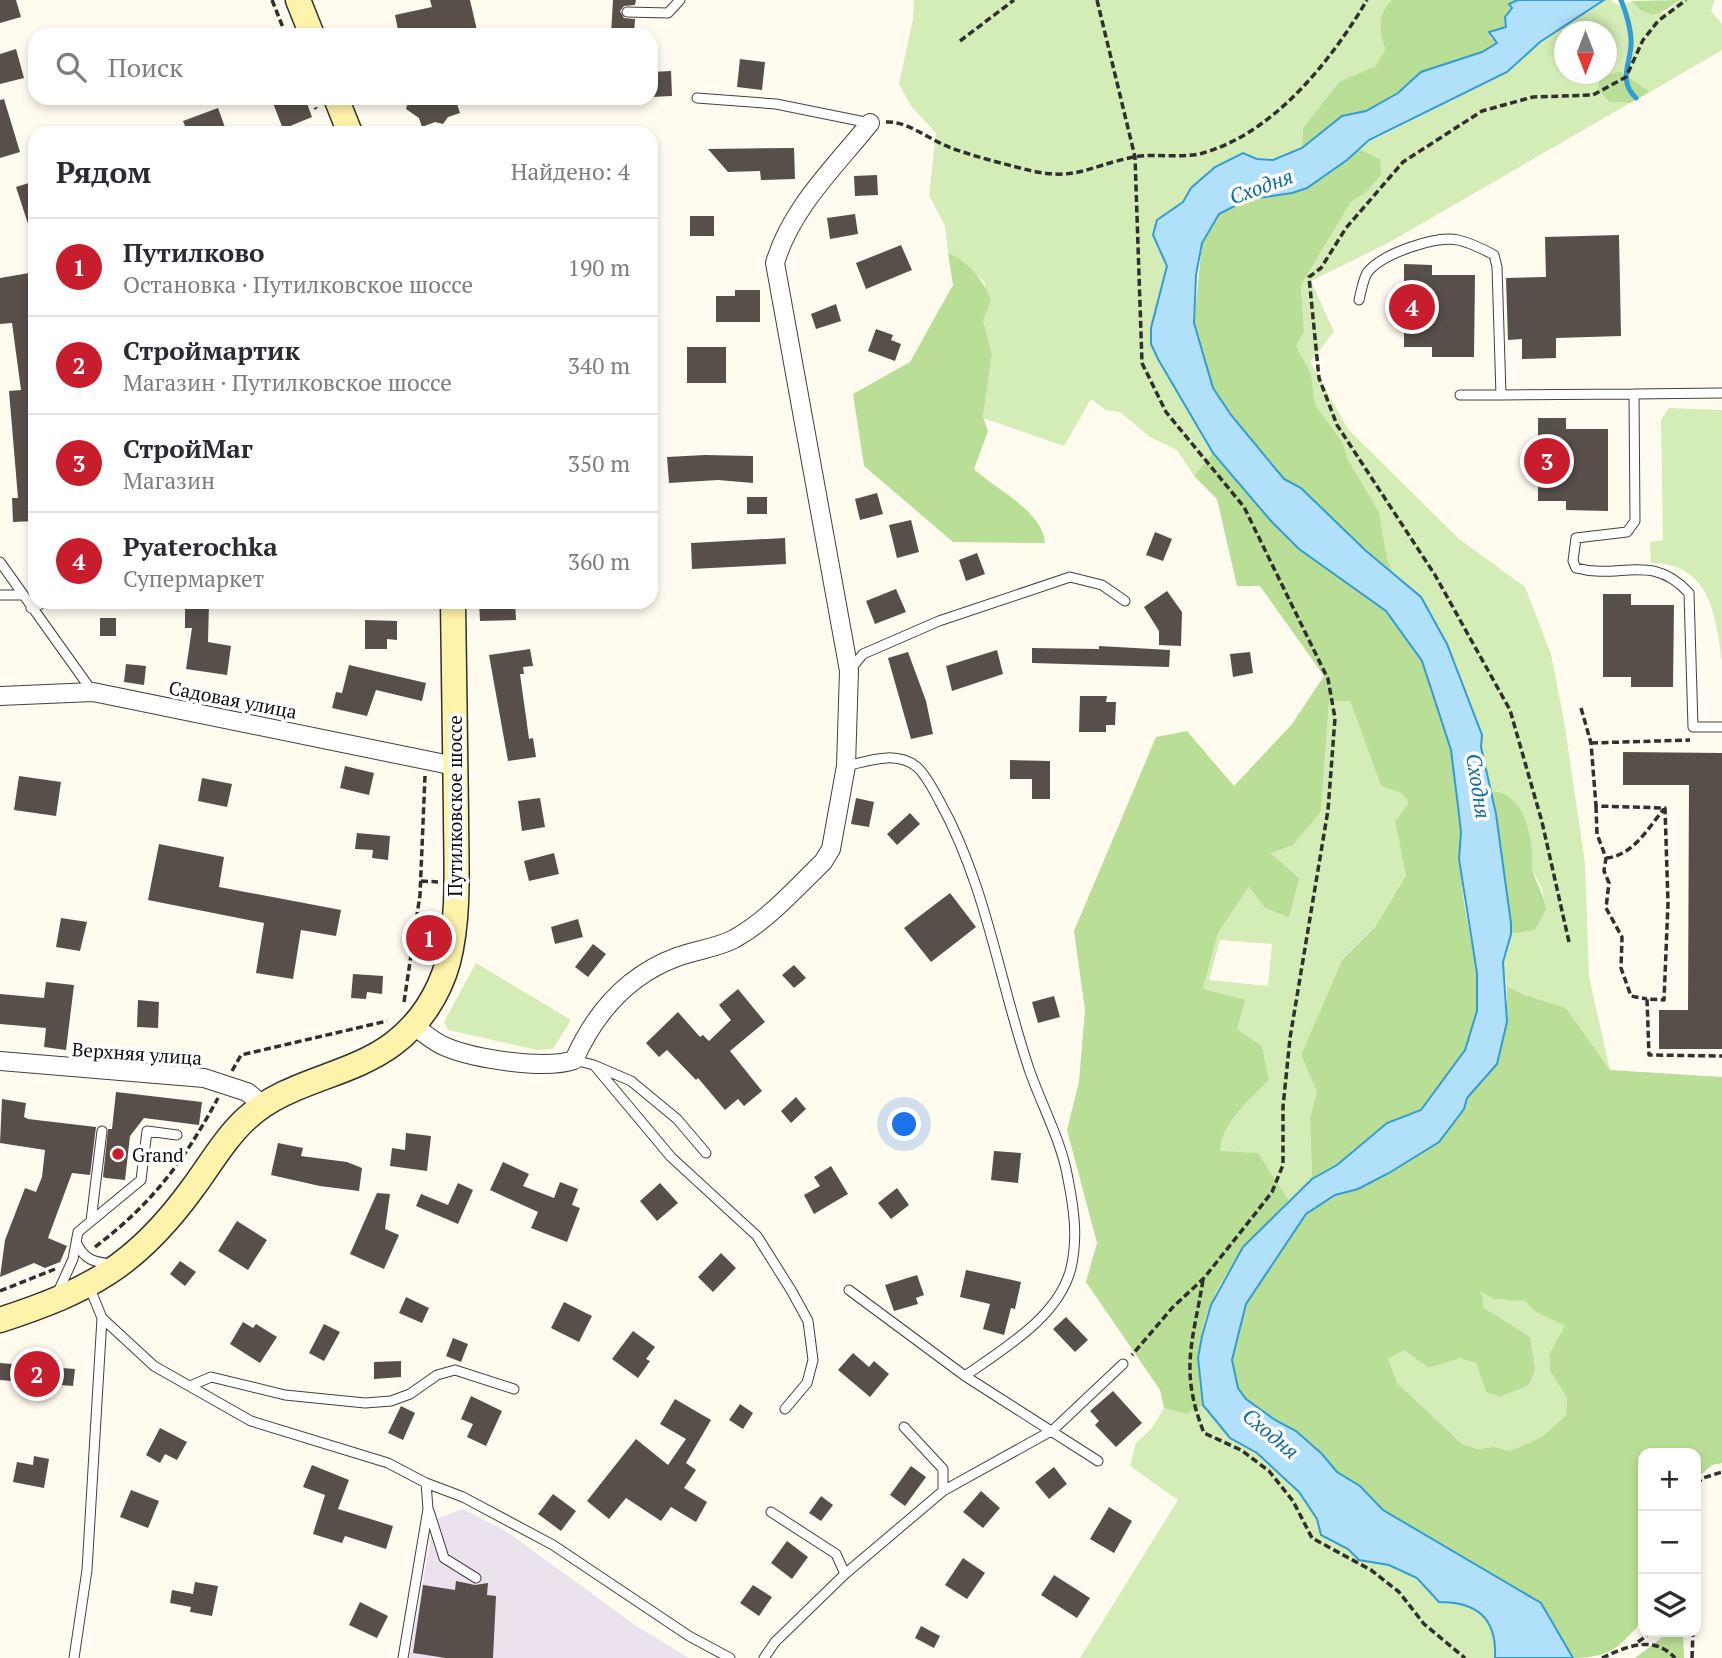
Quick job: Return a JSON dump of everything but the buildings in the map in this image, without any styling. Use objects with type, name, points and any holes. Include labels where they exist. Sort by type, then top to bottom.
[{"type":"main road","points":[[298,0],[309,28]]},
{"type":"main road","points":[[339,105],[347,126]]},
{"type":"main road","name":"Путилковское шоссе","points":[[0,1320],[89,1286],[123,1265],[161,1230],[228,1138],[263,1105],[299,1087],[371,1058],[404,1019],[440,985],[449,951],[456,882],[453,609]]},
{"type":"street","points":[[404,1019],[444,1047],[489,1058],[562,1064],[574,1060],[593,1024],[615,995],[654,967],[731,941],[752,928],[823,862],[831,849],[845,766],[849,671],[775,263],[780,244],[805,201],[870,123]]},
{"type":"street","name":"Садовая улица","points":[[0,696],[93,692],[455,766]]},
{"type":"street","name":"Верхняя улица","points":[[0,1061],[204,1078],[247,1092],[263,1105]]},
{"type":"lane","points":[[627,12],[668,13],[680,0]]},
{"type":"lane","points":[[696,99],[776,104],[870,123]]},
{"type":"lane","points":[[1359,300],[1367,274],[1381,261],[1424,243],[1456,239],[1494,255],[1497,267],[1501,395]]},
{"type":"lane","points":[[1460,395],[1722,393]]},
{"type":"lane","points":[[1634,394],[1635,521],[1627,532],[1576,538],[1573,561],[1576,568],[1584,570],[1654,570],[1674,577],[1689,593],[1693,727],[1722,727]]},
{"type":"lane","points":[[0,562],[28,604]]},
{"type":"lane","points":[[849,671],[863,654],[939,621],[1070,576],[1102,585],[1125,601]]},
{"type":"lane","points":[[0,595],[22,595]]},
{"type":"lane","points":[[32,609],[93,692]]},
{"type":"lane","points":[[845,766],[883,758],[903,759],[918,768],[956,830],[994,940],[1028,1066],[1068,1175],[1076,1237],[1070,1271],[1051,1306],[1017,1339],[965,1376]]},
{"type":"lane","points":[[574,1060],[594,1065],[631,1081],[677,1119],[706,1153]]},
{"type":"lane","points":[[594,1065],[671,1157],[757,1236],[791,1290],[808,1321],[813,1360],[807,1383],[785,1409]]},
{"type":"lane","points":[[91,1221],[102,1131]]},
{"type":"lane","points":[[48,1303],[68,1275],[78,1232],[141,1180],[147,1131],[177,1135]]},
{"type":"lane","points":[[77,1244],[83,1256],[91,1261],[123,1265]]},
{"type":"lane","points":[[89,1286],[102,1318],[154,1366],[251,1421],[388,1463],[426,1483],[463,1497],[552,1545],[689,1636],[730,1658]]},
{"type":"lane","points":[[849,1290],[965,1376],[1098,1461]]},
{"type":"lane","points":[[74,1658],[87,1570],[102,1318]]},
{"type":"lane","points":[[764,1658],[775,1642],[845,1574],[943,1491],[1053,1430],[1123,1364]]},
{"type":"lane","points":[[190,1386],[211,1377],[285,1395],[365,1404],[391,1401],[410,1394],[437,1375],[455,1370],[514,1389]]},
{"type":"lane","points":[[904,1427],[943,1469],[943,1491]]},
{"type":"lane","points":[[426,1483],[428,1509],[444,1558],[476,1578]]},
{"type":"lane","points":[[403,1658],[428,1509]]},
{"type":"lane","points":[[771,1512],[836,1554],[845,1574]]},
{"type":"path","points":[[272,0],[283,28]]},
{"type":"path","points":[[960,41],[1014,0]]},
{"type":"path","points":[[1097,0],[1135,157],[1142,363],[1166,412],[1244,507],[1328,679],[1335,719],[1328,810],[1290,1038],[1283,1107],[1283,1165],[1272,1192],[1204,1278],[1172,1308],[1123,1364]]},
{"type":"path","points":[[870,123],[897,121],[947,147],[1052,176],[1073,175],[1135,157],[1201,153],[1244,138],[1281,108],[1347,33],[1367,0]]},
{"type":"path","points":[[1569,942],[1542,822],[1510,710],[1435,575],[1337,425],[1319,378],[1308,277],[1321,268],[1346,228],[1403,162],[1482,111],[1533,97],[1593,95],[1626,77],[1643,40],[1658,21],[1686,0]]},
{"type":"path","points":[[1581,708],[1591,743],[1597,834],[1606,858],[1604,871],[1609,883],[1605,908],[1622,937],[1621,968],[1624,983],[1632,996],[1664,1000],[1668,903],[1665,807]]},
{"type":"path","points":[[1591,743],[1696,740]]},
{"type":"path","points":[[230,1075],[241,1055],[404,1019],[421,881],[425,760]]},
{"type":"path","points":[[1596,806],[1665,807]]},
{"type":"path","points":[[1606,858],[1619,857],[1630,849],[1665,807]]},
{"type":"path","points":[[421,881],[443,882]]},
{"type":"path","points":[[1647,999],[1649,1055],[1722,1056]]},
{"type":"path","points":[[1204,1278],[1189,1349],[1194,1408],[1204,1433],[1241,1450],[1269,1471],[1293,1501],[1312,1538],[1371,1570],[1399,1592],[1424,1624],[1465,1658]]},
{"type":"path","points":[[1701,1480],[1722,1472]]},
{"type":"path","points":[[1602,1658],[1636,1644],[1645,1637]]},
{"type":"path","points":[[1692,1658],[1693,1637]]},
{"type":"path","points":[[1636,1644],[1660,1648],[1675,1658]]},
{"type":"shaded area","points":[[463,1509],[506,1531],[635,1625],[689,1658],[409,1658],[434,1520]]},
{"type":"green space","points":[[914,0],[1391,0],[1381,18],[1385,49],[1376,67],[1339,82],[1303,128],[1302,148],[1266,159],[1243,153],[1215,167],[1191,188],[1183,202],[1157,220],[1156,236],[1165,255],[1167,267],[1151,344],[1213,453],[1194,476],[1177,450],[1150,437],[1120,412],[1106,410],[1091,399],[1064,446],[983,418],[992,354],[983,320],[985,282],[948,253],[945,226],[929,195],[936,133],[911,106],[899,84],[913,19]]},
{"type":"green space","points":[[1391,0],[1518,0],[1510,4],[1512,8],[1506,27],[1495,30],[1490,37],[1497,42],[1482,52],[1421,72],[1398,92],[1366,111],[1342,116],[1302,148],[1303,128],[1339,82],[1376,66],[1385,49],[1381,18]]},
{"type":"green space","points":[[1604,0],[1611,0],[1619,6],[1632,1],[1648,14],[1667,12],[1679,0],[1715,0],[1711,11],[1722,24],[1722,50],[1650,92],[1620,71],[1617,72],[1617,21],[1572,21]]},
{"type":"green space","points":[[1679,0],[1656,14],[1644,12],[1632,1]]},
{"type":"green space","points":[[1554,33],[1554,84],[1602,84],[1608,102],[1630,103],[1388,243],[1311,281],[1334,332],[1310,362],[1348,429],[1459,539],[1525,587],[1551,654],[1564,721],[1585,863],[1589,977],[1610,1070],[1566,1008],[1522,994],[1507,986],[1503,962],[1511,934],[1535,930],[1546,910],[1542,888],[1531,868],[1531,845],[1522,813],[1498,791],[1490,791],[1481,746],[1482,735],[1433,617],[1421,597],[1393,572],[1387,558],[1379,512],[1347,458],[1343,443],[1315,404],[1311,374],[1296,346],[1304,332],[1301,285],[1351,202],[1365,193],[1380,159],[1357,148],[1498,77]]},
{"type":"green space","points":[[1620,71],[1650,92],[1630,103],[1609,102],[1598,88],[1599,84],[1617,84],[1617,72]]},
{"type":"green space","points":[[1357,148],[1380,159],[1381,175],[1365,193],[1351,202],[1301,285],[1304,332],[1296,346],[1311,374],[1315,404],[1343,443],[1347,458],[1379,512],[1387,558],[1393,572],[1365,550],[1301,488],[1284,479],[1231,415],[1213,388],[1194,323],[1202,243],[1218,215],[1246,200],[1292,193],[1322,179]]},
{"type":"green space","points":[[948,253],[975,273],[991,301],[983,320],[992,354],[983,417],[988,431],[974,469],[1027,511],[1042,531],[1045,543],[953,542],[864,466],[853,394],[910,362],[953,285]]},
{"type":"green space","points":[[1669,408],[1722,410],[1722,662],[1713,611],[1698,582],[1687,572],[1671,565],[1651,563],[1650,542],[1663,540],[1661,420]]},
{"type":"green space","points":[[1213,453],[1299,549],[1386,611],[1422,661],[1451,750],[1461,832],[1459,859],[1464,903],[1477,973],[1477,1011],[1465,1050],[1421,1110],[1387,1123],[1337,1165],[1312,1179],[1310,1118],[1317,1092],[1301,1055],[1342,960],[1375,927],[1406,875],[1395,821],[1409,803],[1401,793],[1381,786],[1350,701],[1329,701],[1321,811],[1293,845],[1270,853],[1299,878],[1289,917],[1265,908],[1249,886],[1218,933],[1203,989],[1245,1000],[1237,1029],[1262,1046],[1269,1080],[1231,1122],[1225,1131],[1220,1151],[1258,1153],[1289,1200],[1248,1245],[1217,1291],[1206,1316],[1200,1343],[1199,1373],[1203,1405],[1187,1414],[1164,1408],[1160,1390],[1086,1282],[1097,1243],[1067,1130],[1079,1082],[1085,1010],[1074,931],[1156,737],[1187,731],[1234,786],[1292,724],[1324,676],[1260,586],[1237,586],[1217,499],[1194,476]]},
{"type":"green space","points":[[1329,701],[1350,701],[1381,786],[1401,793],[1409,803],[1395,821],[1406,874],[1375,927],[1342,960],[1301,1055],[1317,1092],[1310,1118],[1312,1179],[1289,1200],[1258,1153],[1219,1152],[1225,1131],[1231,1122],[1269,1080],[1262,1046],[1237,1029],[1203,989],[1218,933],[1249,885],[1265,908],[1289,916],[1269,852],[1321,811]],"holes":[[[1220,940],[1272,944],[1268,986],[1209,980]]]},
{"type":"green space","points":[[1490,791],[1509,797],[1522,812],[1526,822],[1531,843],[1532,869],[1546,910],[1535,930],[1511,934]]},
{"type":"green space","points":[[476,963],[571,1020],[553,1049],[537,1050],[448,1030],[444,1022]]},
{"type":"green space","points":[[1507,986],[1522,994],[1566,1008],[1610,1070],[1722,1077],[1722,1463],[1712,1465],[1701,1475],[1701,1448],[1638,1448],[1638,1626],[1620,1644],[1596,1656],[1573,1658],[1541,1603],[1383,1510],[1360,1486],[1337,1472],[1322,1454],[1296,1431],[1246,1399],[1238,1388],[1232,1360],[1246,1304],[1306,1214],[1336,1195],[1358,1189],[1389,1173],[1439,1142],[1467,1098],[1497,1064],[1507,1022]],"holes":[[[1481,1292],[1494,1299],[1525,1301],[1536,1312],[1565,1326],[1549,1355],[1550,1371],[1567,1398],[1566,1415],[1542,1437],[1510,1451],[1494,1447],[1477,1449],[1462,1444],[1398,1384],[1388,1359],[1404,1350],[1429,1368],[1460,1358],[1476,1363],[1486,1392],[1500,1397],[1529,1385],[1535,1370],[1530,1337],[1484,1308]]]},
{"type":"green space","points":[[1481,1291],[1494,1299],[1525,1301],[1536,1312],[1566,1326],[1549,1355],[1550,1371],[1567,1398],[1566,1415],[1542,1437],[1510,1451],[1494,1447],[1477,1449],[1461,1444],[1398,1384],[1388,1359],[1404,1350],[1429,1368],[1460,1358],[1476,1363],[1486,1392],[1500,1397],[1529,1385],[1530,1337],[1483,1308]]},
{"type":"green space","points":[[1203,1405],[1230,1438],[1257,1453],[1299,1492],[1317,1519],[1321,1535],[1348,1549],[1359,1560],[1389,1565],[1418,1578],[1439,1602],[1464,1605],[1482,1615],[1492,1632],[1495,1658],[1080,1658],[1178,1500],[1130,1466],[1136,1443],[1152,1428],[1164,1408],[1187,1414]]},
{"type":"green space","points":[[1662,1637],[1683,1637],[1684,1658],[1635,1658]]},
{"type":"water","name":"Сходня","points":[[1518,0],[1604,0],[1572,21],[1554,21],[1554,33],[1507,72],[1369,140],[1347,160],[1307,188],[1246,200],[1219,214],[1202,243],[1196,275],[1194,323],[1213,388],[1231,415],[1284,479],[1301,488],[1365,550],[1421,597],[1447,644],[1482,735],[1481,747],[1496,814],[1511,923],[1511,934],[1503,962],[1507,1022],[1497,1064],[1467,1098],[1464,1109],[1439,1142],[1389,1173],[1358,1189],[1335,1195],[1306,1214],[1246,1304],[1232,1360],[1238,1388],[1246,1399],[1296,1431],[1322,1454],[1337,1472],[1360,1486],[1383,1510],[1541,1603],[1573,1658],[1495,1658],[1492,1632],[1482,1615],[1464,1605],[1439,1602],[1417,1578],[1389,1565],[1359,1560],[1348,1549],[1321,1535],[1317,1519],[1299,1492],[1257,1453],[1230,1438],[1203,1405],[1198,1358],[1202,1336],[1211,1305],[1243,1247],[1312,1179],[1337,1165],[1387,1123],[1421,1110],[1465,1050],[1477,1011],[1477,973],[1459,859],[1461,832],[1451,750],[1422,661],[1386,611],[1299,549],[1271,521],[1213,453],[1151,344],[1151,328],[1167,266],[1153,235],[1157,220],[1183,202],[1191,188],[1215,167],[1243,153],[1257,159],[1273,160],[1302,148],[1342,116],[1366,111],[1398,93],[1421,72],[1482,52],[1497,43],[1489,32],[1506,27],[1505,17],[1512,8],[1509,4]]},
{"type":"waterway","points":[[1621,0],[1631,40],[1626,79],[1636,98]]},
{"type":"place","name":"Pyaterochka","points":[[1412,307]]},
{"type":"place","name":"СтройМаг","points":[[1547,461]]},
{"type":"place","name":"Путилково","points":[[429,938]]},
{"type":"place","name":"Grand","points":[[118,1154]]},
{"type":"place","name":"Строймартик","points":[[37,1374]]}]
